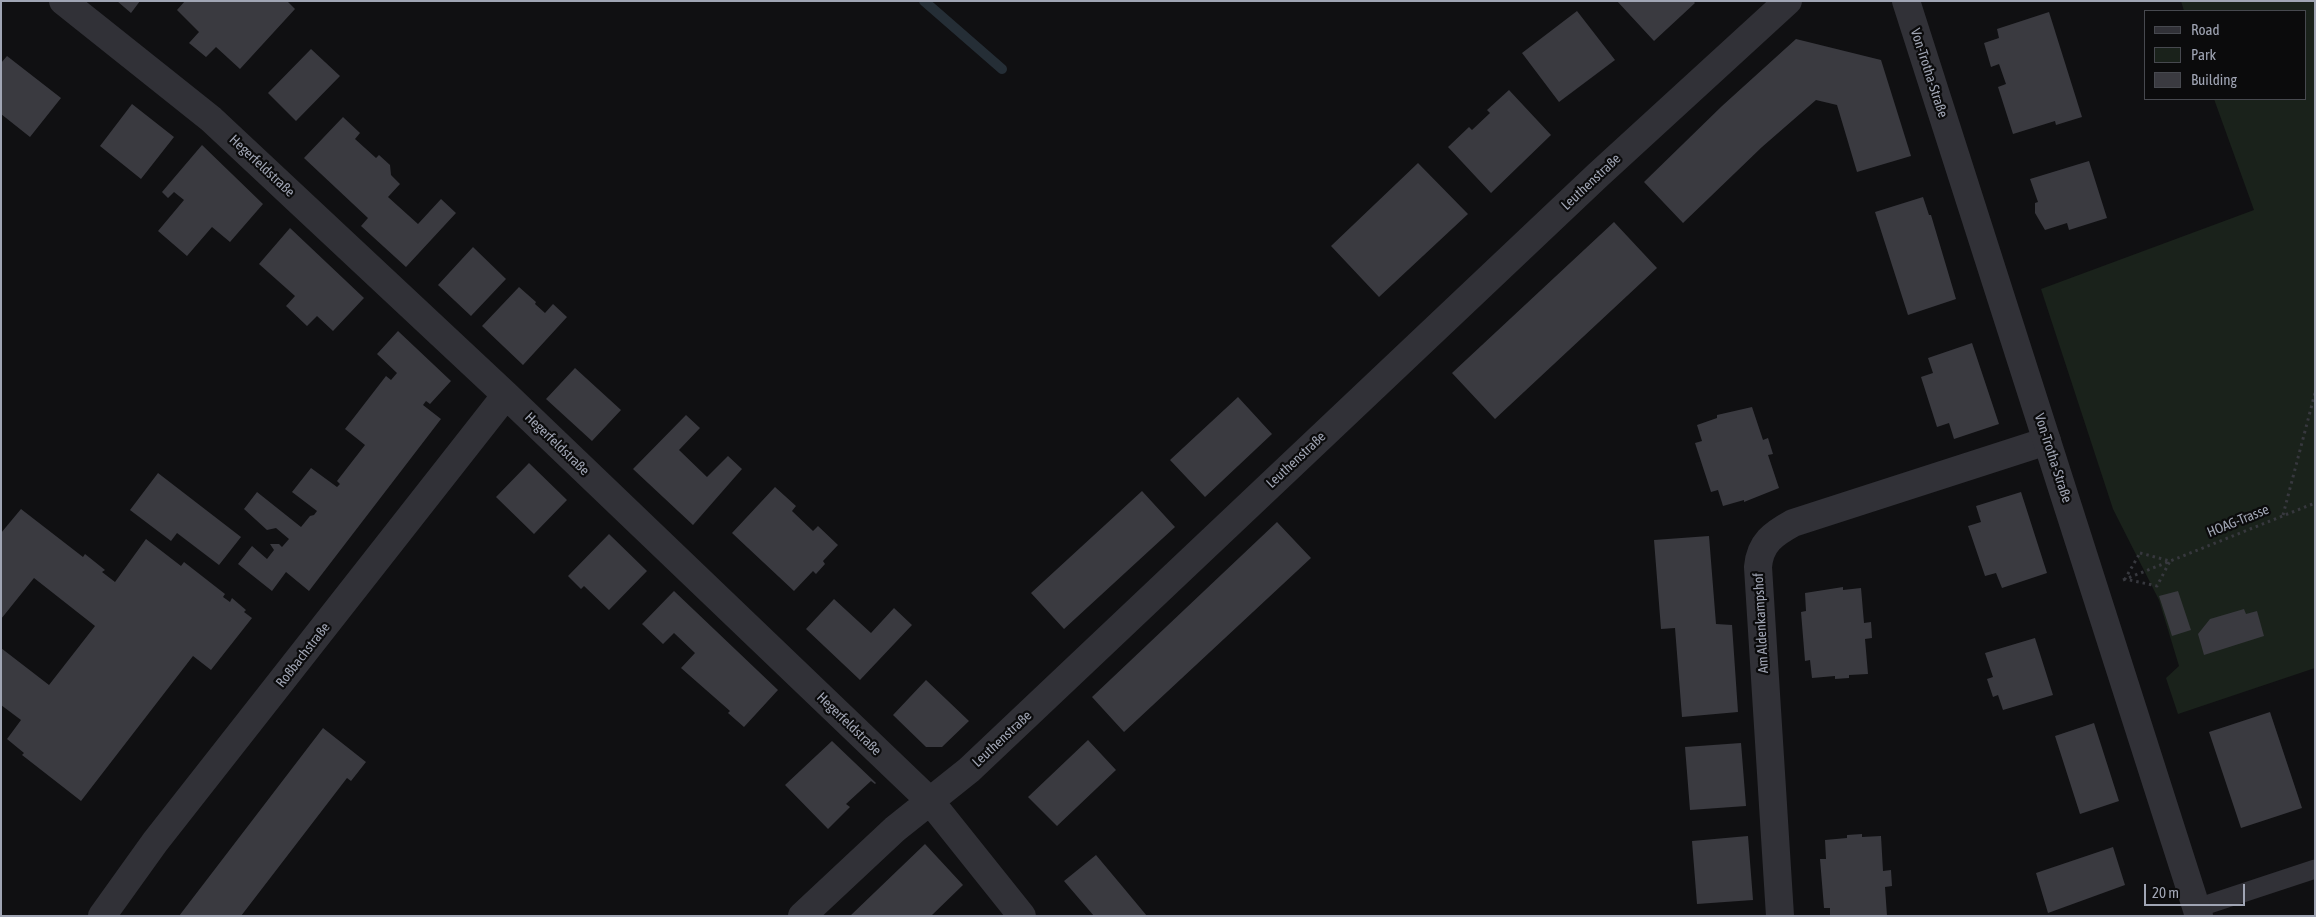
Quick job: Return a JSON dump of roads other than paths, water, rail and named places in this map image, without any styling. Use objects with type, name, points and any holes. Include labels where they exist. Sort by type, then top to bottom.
[{"type":"street","name":"Hegerfeldstraße","points":[[63,1],[211,119],[506,395],[930,801],[1022,916]]},
{"type":"street","name":"Leuthenstraße","points":[[802,916],[895,829],[969,770],[1591,182],[1788,1]]},
{"type":"street","name":"Von-Trotha-Straße","points":[[1906,1],[2198,912]]},
{"type":"street","name":"Roßbachstraße","points":[[102,916],[155,842],[506,395]]},
{"type":"street","name":"Am Aldenkampshof","points":[[1780,916],[1758,568],[1762,547],[1774,533],[1793,523],[2047,441]]},
{"type":"lane","points":[[2198,912],[2315,869]]},
{"type":"waterway","points":[[924,1],[1002,69]]}]
